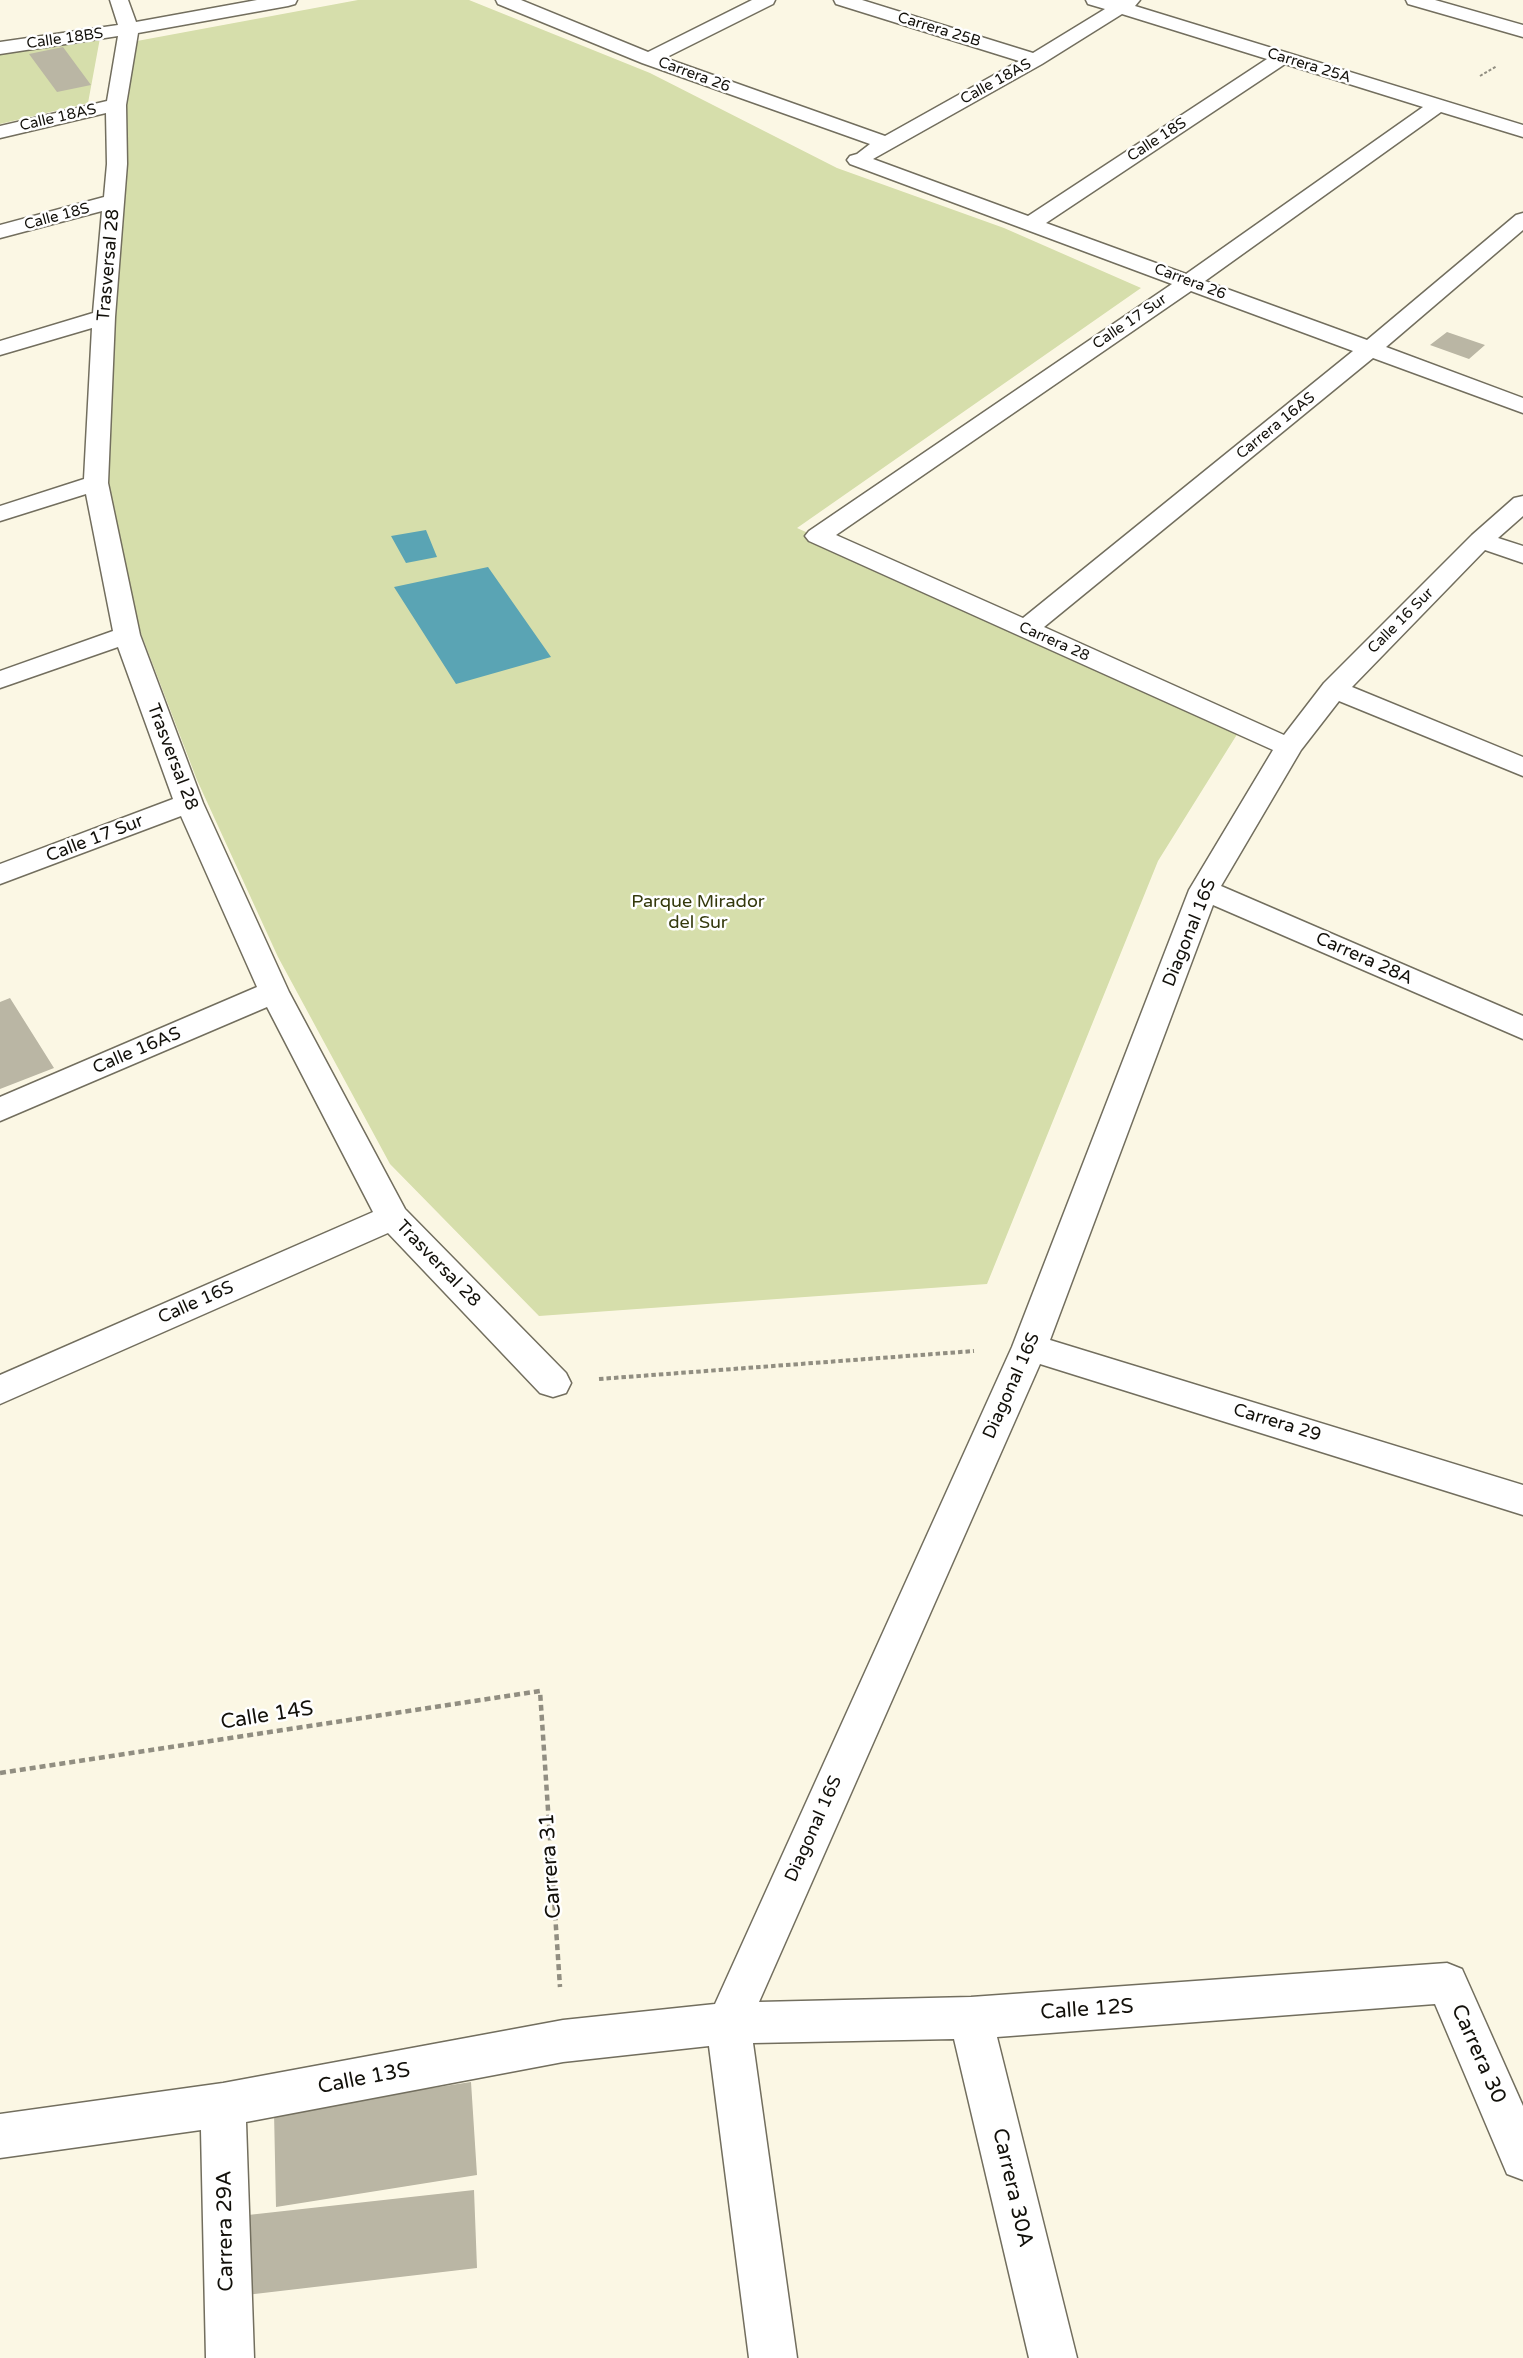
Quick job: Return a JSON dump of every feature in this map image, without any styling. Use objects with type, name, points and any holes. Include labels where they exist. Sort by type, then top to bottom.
[{"type":"street","points":[[119,0],[129,29]]},
{"type":"street","name":"Calle 18BS","points":[[0,48],[129,29],[288,0]]},
{"type":"street","name":"Carrera 26","points":[[505,0],[649,59],[886,143]]},
{"type":"street","points":[[649,59],[766,0]]},
{"type":"street","name":"Carrera 25B","points":[[843,0],[1035,60]]},
{"type":"street","name":"Carrera 25A","points":[[1095,0],[1126,4],[1283,57],[1523,131]]},
{"type":"street","points":[[1428,2],[1523,31]]},
{"type":"street","name":"Calle 18AS","points":[[857,160],[1035,60],[1126,4]]},
{"type":"street","name":"Trasversal 28","points":[[129,29],[116,105],[117,164],[104,316],[96,483],[127,635],[189,803],[274,992],[393,1216],[553,1383]]},
{"type":"street","name":"Calle 18S","points":[[1031,223],[1283,57]]},
{"type":"street","name":"Calle 18AS","points":[[0,132],[116,105]]},
{"type":"street","name":"Calle 17 Sur","points":[[818,536],[1189,282],[1439,105]]},
{"type":"street","name":"Carrera 26","points":[[857,160],[1523,406]]},
{"type":"street","name":"Calle 18S","points":[[0,232],[114,201]]},
{"type":"street","name":"Carrera 16AS","points":[[1026,629],[1369,350],[1523,219]]},
{"type":"street","points":[[0,348],[104,316]]},
{"type":"street","points":[[0,514],[96,483]]},
{"type":"street","name":"Calle 16 Sur","points":[[1289,747],[1334,689],[1481,540],[1523,503]]},
{"type":"street","name":"Carrera 28","points":[[818,536],[1289,747]]},
{"type":"street","points":[[1481,540],[1523,555]]},
{"type":"street","points":[[0,680],[127,635]]},
{"type":"street","points":[[1334,689],[1523,767]]},
{"type":"street","name":"Diagonal 16S","points":[[728,2023],[1030,1347],[1204,890],[1289,747]]},
{"type":"street","name":"Calle 17 Sur","points":[[0,875],[189,803]]},
{"type":"street","name":"Carrera 28A","points":[[1204,890],[1523,1028]]},
{"type":"street","name":"Calle 16AS","points":[[0,1110],[274,992]]},
{"type":"street","name":"Calle 16S","points":[[0,1390],[393,1216]]},
{"type":"street","name":"Carrera 29","points":[[1030,1347],[1523,1500]]},
{"type":"street","name":"Calle 12S","points":[[728,2023],[971,2018],[1447,1983]]},
{"type":"street","name":"Carrera 30","points":[[1447,1983],[1523,2158]]},
{"type":"street","name":"Carrera 30A","points":[[971,2018],[1053,2358]]},
{"type":"street","points":[[728,2023],[773,2358]]},
{"type":"street","name":"Calle 13S","points":[[0,2136],[223,2105],[563,2041],[728,2023]]},
{"type":"street","name":"Carrera 29A","points":[[223,2105],[230,2358]]},
{"type":"path","points":[[553,1383],[1030,1347]]},
{"type":"path","name":"Calle 14S","points":[[0,1773],[540,1691]]},
{"type":"path","name":"Carrera 31","points":[[540,1691],[563,2041]]},
{"type":"green space","name":"Parque Mirador del Sur","points":[[358,0],[469,0],[650,73],[837,168],[1004,228],[1141,288],[797,528],[1241,728],[1158,861],[987,1284],[539,1316],[390,1164],[278,957],[197,780],[137,623],[107,478],[125,114],[137,41]]},
{"type":"green space","points":[[100,38],[88,103],[0,124],[0,53]]},
{"type":"water","points":[[426,530],[437,557],[406,563],[391,536]]},
{"type":"water","points":[[488,567],[551,657],[456,684],[394,587]]},
{"type":"building","points":[[63,47],[91,85],[57,92],[29,54]]},
{"type":"building","points":[[1447,332],[1485,345],[1469,359],[1430,345]]},
{"type":"building","points":[[10,998],[54,1068],[0,1089],[0,1002]]},
{"type":"building","points":[[471,2082],[477,2175],[276,2207],[274,2112]]},
{"type":"building","points":[[474,2190],[477,2268],[246,2295],[248,2215]]}]
